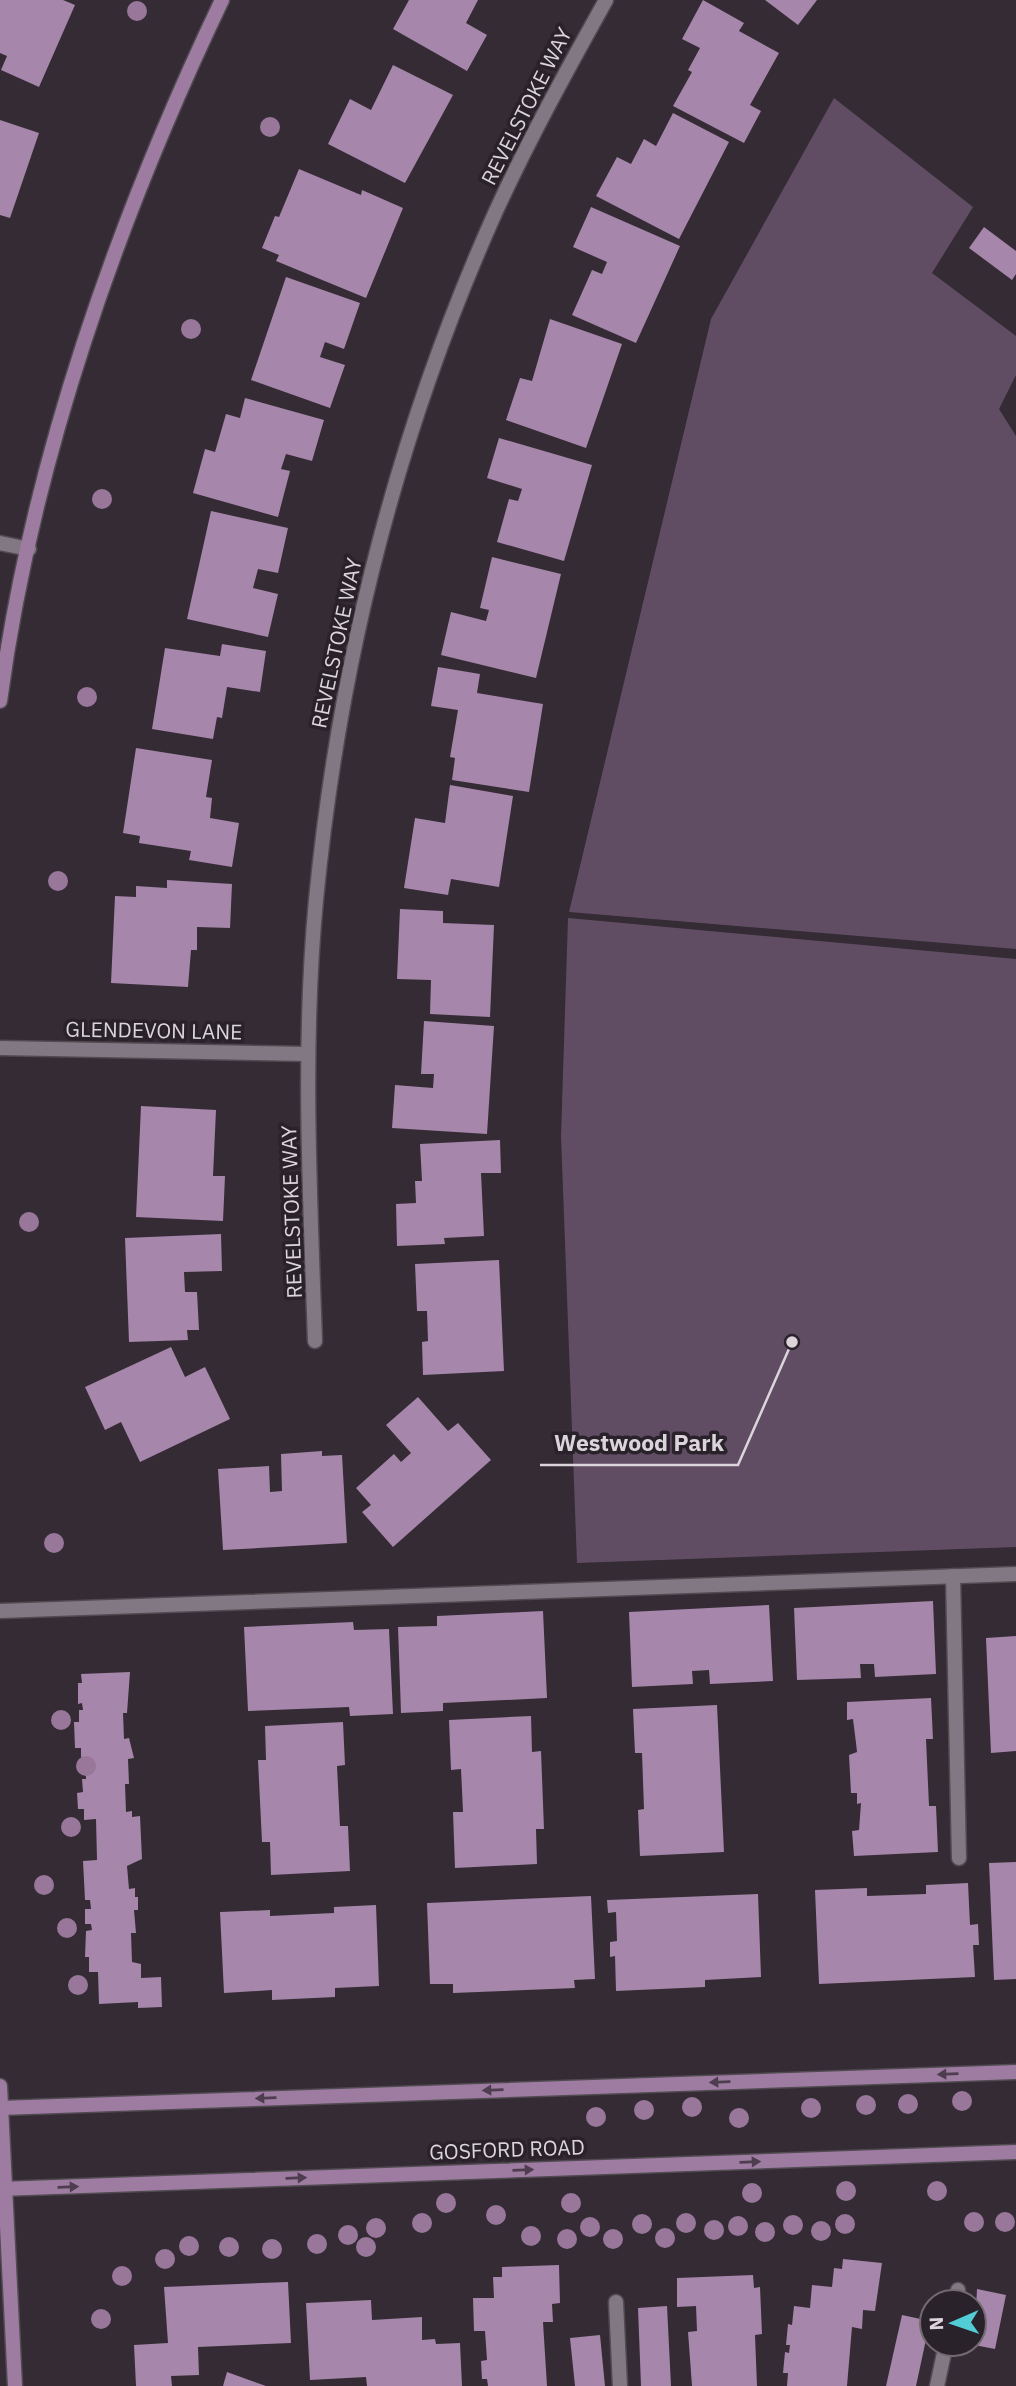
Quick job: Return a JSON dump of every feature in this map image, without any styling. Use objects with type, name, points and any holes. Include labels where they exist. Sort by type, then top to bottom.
[{"type":"main road","points":[[0,701],[29,549],[85,339],[128,216],[177,95],[222,0]]},
{"type":"main road","points":[[0,2108],[1016,2072]]},
{"type":"main road","points":[[0,2086],[3,2189],[15,2386]]},
{"type":"main road","name":"GOSFORD ROAD","points":[[3,2189],[1016,2152]]},
{"type":"street","name":"REVELSTOKE WAY","points":[[315,1341],[308,1054],[316,903],[328,792],[348,680],[381,534],[430,377],[496,212],[544,110],[606,0]]},
{"type":"street","points":[[0,543],[29,549]]},
{"type":"street","name":"GLENDEVON LANE","points":[[0,1048],[308,1054]]},
{"type":"street","points":[[0,1611],[1016,1574]]},
{"type":"street","points":[[953,1576],[959,1858]]},
{"type":"street","points":[[616,2302],[620,2386]]},
{"type":"street","points":[[937,2386],[943,2358]]},
{"type":"shaded area","points":[[834,98],[973,207],[932,273],[1016,336],[1016,375],[999,409],[1016,436],[1016,949],[569,912],[711,319]]},
{"type":"shaded area","points":[[568,918],[1016,959],[1016,1547],[577,1563],[561,1136]]},
{"type":"building","points":[[0,0],[63,0],[75,5],[39,87],[1,70],[7,56],[0,53]]},
{"type":"building","points":[[409,0],[478,0],[466,23],[487,35],[467,71],[393,29]]},
{"type":"building","points":[[703,0],[744,23],[739,31],[779,53],[750,105],[761,111],[744,143],[673,106],[692,72],[688,70],[700,48],[682,39]]},
{"type":"building","points":[[765,0],[817,0],[798,25]]},
{"type":"building","points":[[393,65],[453,95],[405,183],[328,144],[350,99],[371,110]]},
{"type":"building","points":[[673,113],[729,142],[679,239],[596,196],[617,157],[631,164],[644,139],[656,146]]},
{"type":"building","points":[[0,120],[39,133],[10,218],[0,215]]},
{"type":"building","points":[[299,169],[361,195],[362,190],[403,208],[366,298],[276,261],[279,255],[262,248],[275,216],[279,217]]},
{"type":"building","points":[[591,207],[680,246],[636,343],[572,315],[592,270],[602,274],[607,262],[573,247]]},
{"type":"building","points":[[984,227],[1016,251],[1016,274],[1012,280],[969,248]]},
{"type":"building","points":[[286,277],[360,303],[344,349],[325,342],[320,357],[345,365],[330,408],[251,380]]},
{"type":"building","points":[[550,319],[622,344],[586,448],[506,420],[520,378],[532,381]]},
{"type":"building","points":[[245,398],[324,420],[312,461],[286,454],[281,469],[290,471],[278,517],[193,493],[205,449],[215,452],[226,414],[240,418]]},
{"type":"building","points":[[499,438],[592,465],[564,561],[497,542],[509,499],[518,501],[522,489],[487,478]]},
{"type":"building","points":[[211,511],[288,528],[278,573],[258,569],[253,588],[278,594],[268,637],[187,619]]},
{"type":"building","points":[[492,557],[561,574],[536,678],[441,655],[451,612],[486,621],[489,610],[480,608]]},
{"type":"building","points":[[222,644],[266,651],[260,692],[227,687],[222,718],[217,717],[213,739],[152,729],[165,648],[220,656]]},
{"type":"building","points":[[438,667],[480,674],[477,693],[543,704],[529,792],[452,780],[455,758],[450,757],[458,710],[431,706]]},
{"type":"building","points":[[136,748],[212,760],[206,797],[212,798],[210,818],[239,823],[232,867],[189,860],[191,851],[139,843],[140,836],[123,833]]},
{"type":"building","points":[[450,785],[513,796],[499,887],[451,879],[448,895],[404,888],[415,818],[445,823]]},
{"type":"building","points":[[167,880],[232,884],[230,928],[197,927],[197,950],[191,950],[188,987],[111,983],[115,896],[136,897],[136,886],[167,888]]},
{"type":"building","points":[[400,909],[443,911],[443,923],[494,925],[490,1017],[430,1014],[431,980],[397,979]]},
{"type":"building","points":[[424,1021],[494,1026],[487,1134],[392,1128],[395,1085],[433,1088],[434,1074],[421,1074]]},
{"type":"building","points":[[141,1106],[216,1110],[213,1176],[225,1176],[223,1221],[136,1217]]},
{"type":"building","points":[[500,1140],[501,1173],[481,1173],[484,1236],[444,1238],[445,1244],[397,1246],[396,1204],[416,1203],[415,1181],[422,1181],[420,1144]]},
{"type":"building","points":[[221,1234],[222,1271],[184,1272],[185,1292],[197,1292],[199,1330],[187,1330],[188,1340],[129,1342],[125,1238]]},
{"type":"building","points":[[499,1260],[504,1371],[423,1375],[422,1342],[428,1341],[427,1311],[417,1311],[415,1264]]},
{"type":"building","points":[[171,1347],[185,1377],[205,1367],[230,1419],[140,1462],[121,1422],[105,1430],[85,1387]]},
{"type":"building","points":[[418,1397],[448,1431],[458,1423],[491,1460],[393,1547],[362,1512],[371,1505],[356,1488],[394,1454],[401,1462],[411,1453],[386,1425]]},
{"type":"building","points":[[322,1451],[322,1456],[342,1455],[347,1543],[223,1550],[218,1469],[269,1466],[270,1492],[282,1491],[281,1454]]},
{"type":"building","points":[[933,1601],[936,1674],[875,1677],[874,1664],[860,1664],[861,1678],[797,1680],[794,1608]]},
{"type":"building","points":[[769,1605],[773,1681],[710,1684],[709,1670],[692,1671],[693,1684],[632,1687],[629,1612]]},
{"type":"building","points":[[543,1611],[547,1698],[443,1703],[443,1711],[401,1713],[398,1627],[437,1626],[437,1616]]},
{"type":"building","points":[[353,1622],[354,1630],[389,1629],[393,1714],[350,1716],[349,1707],[248,1711],[244,1627]]},
{"type":"building","points":[[1016,1636],[1016,1751],[991,1753],[986,1638]]},
{"type":"building","points":[[130,1672],[127,1713],[123,1713],[124,1739],[129,1738],[134,1758],[128,1759],[126,1812],[132,1811],[132,1817],[140,1816],[142,1859],[127,1866],[129,1889],[135,1888],[135,1897],[138,1897],[138,1910],[134,1910],[136,1933],[131,1933],[132,1962],[141,1964],[141,1978],[161,1977],[162,2007],[138,2008],[138,2002],[99,2004],[98,1972],[89,1972],[89,1957],[85,1957],[86,1931],[92,1930],[91,1924],[85,1924],[85,1909],[91,1909],[90,1900],[85,1900],[83,1861],[97,1860],[96,1819],[84,1820],[84,1809],[78,1809],[77,1793],[83,1792],[82,1779],[86,1779],[85,1757],[81,1757],[81,1748],[75,1748],[74,1722],[79,1722],[79,1710],[83,1710],[82,1703],[78,1704],[78,1683],[82,1683],[81,1674]]},
{"type":"building","points":[[931,1698],[933,1739],[926,1739],[929,1806],[936,1806],[938,1852],[854,1856],[852,1831],[859,1830],[861,1803],[857,1804],[857,1793],[851,1793],[849,1755],[857,1752],[853,1719],[847,1720],[847,1702]]},
{"type":"building","points":[[717,1705],[724,1852],[640,1856],[638,1810],[644,1809],[642,1753],[635,1753],[633,1709]]},
{"type":"building","points":[[531,1716],[532,1752],[541,1751],[544,1829],[536,1829],[537,1864],[455,1868],[453,1812],[463,1812],[461,1769],[451,1770],[449,1720]]},
{"type":"building","points":[[343,1722],[345,1765],[337,1766],[340,1826],[348,1826],[350,1871],[271,1875],[270,1842],[262,1842],[258,1760],[266,1760],[265,1726]]},
{"type":"building","points":[[1016,1862],[1016,1979],[994,1980],[989,1863]]},
{"type":"building","points":[[968,1883],[970,1925],[978,1924],[979,1945],[973,1945],[975,1977],[819,1984],[815,1890],[867,1888],[867,1896],[926,1894],[926,1885]]},
{"type":"building","points":[[758,1894],[761,1977],[705,1980],[705,1987],[616,1991],[615,1956],[610,1957],[610,1942],[617,1941],[616,1912],[608,1913],[607,1900]]},
{"type":"building","points":[[591,1896],[595,1979],[574,1980],[575,1988],[453,1993],[453,1984],[430,1984],[427,1903]]},
{"type":"building","points":[[376,1905],[379,1986],[335,1988],[335,1997],[272,2000],[272,1990],[224,1993],[220,1912],[270,1910],[270,1916],[334,1913],[334,1907]]},
{"type":"building","points":[[843,2259],[882,2263],[875,2311],[863,2310],[862,2329],[852,2327],[847,2386],[787,2386],[788,2373],[783,2373],[785,2352],[789,2353],[790,2345],[786,2345],[788,2324],[792,2325],[794,2306],[810,2308],[812,2285],[832,2287],[834,2268],[842,2269]]},
{"type":"building","points":[[559,2265],[560,2303],[552,2304],[553,2322],[543,2322],[547,2386],[488,2386],[487,2379],[482,2379],[481,2361],[487,2360],[485,2331],[474,2331],[473,2298],[494,2298],[493,2277],[502,2277],[502,2267]]},
{"type":"building","points":[[753,2275],[754,2288],[760,2287],[762,2334],[755,2335],[757,2386],[692,2386],[688,2332],[697,2331],[696,2306],[677,2307],[677,2278]]},
{"type":"building","points":[[288,2282],[291,2343],[198,2347],[199,2375],[171,2376],[172,2386],[136,2386],[134,2345],[168,2343],[164,2287]]},
{"type":"building","points":[[988,2291],[1006,2295],[995,2349],[988,2348]]},
{"type":"building","points":[[371,2300],[372,2320],[422,2317],[422,2340],[435,2339],[436,2344],[460,2343],[462,2386],[367,2386],[366,2377],[310,2380],[306,2303]]},
{"type":"building","points":[[667,2306],[671,2386],[641,2386],[638,2308]]},
{"type":"building","points":[[902,2315],[918,2318],[918,2358],[922,2358],[916,2386],[886,2386]]},
{"type":"building","points":[[600,2335],[605,2386],[575,2386],[570,2338]]},
{"type":"building","points":[[227,2372],[266,2386],[223,2386]]},
{"type":"place","name":"Westwood Park","points":[[792,1342]]}]
